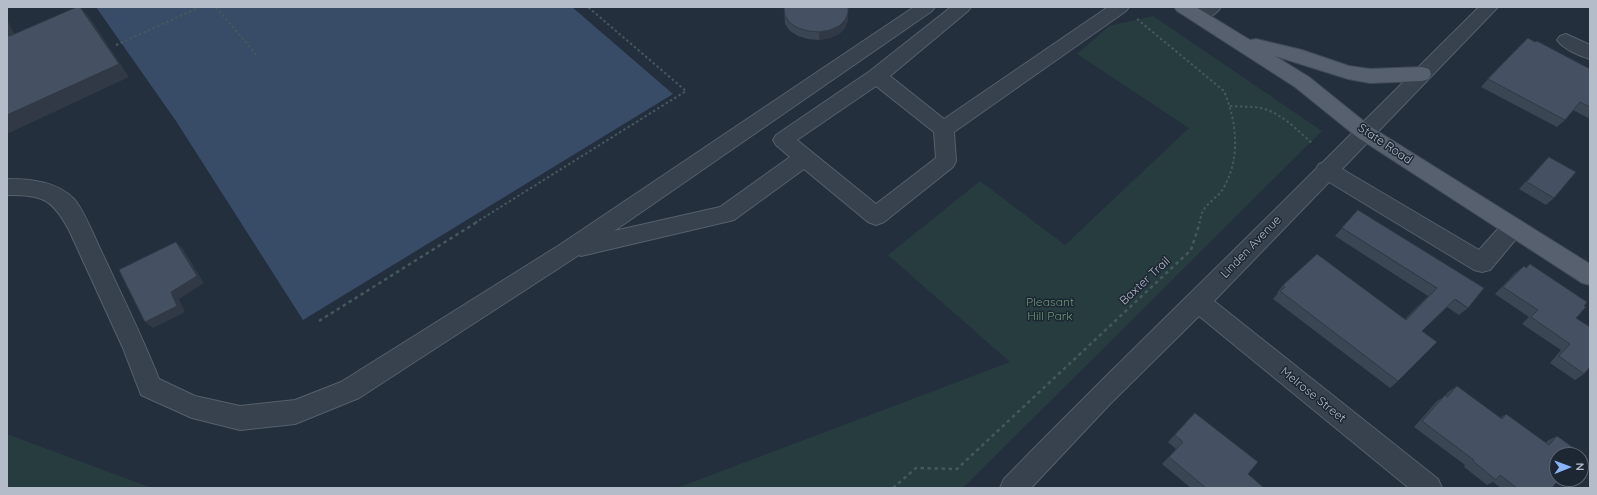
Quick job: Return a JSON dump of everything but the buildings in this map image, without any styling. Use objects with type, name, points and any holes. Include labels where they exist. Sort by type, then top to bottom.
[{"type":"main road","name":"State Road","points":[[1198,10],[1237,41],[1302,82],[1364,132],[1590,276]]},
{"type":"main road","points":[[1237,41],[1295,55],[1355,74],[1370,76],[1422,74]]},
{"type":"street","points":[[7,187],[29,187],[50,193],[67,206],[79,227],[135,348],[150,387],[192,407],[240,418],[295,412],[350,390],[569,250],[926,7]]},
{"type":"street","points":[[878,76],[944,129],[946,161],[876,216],[783,140],[878,76],[962,7]]},
{"type":"street","points":[[944,129],[1120,7]]},
{"type":"street","name":"Linden Avenue","points":[[1013,488],[1101,396],[1198,302],[1326,170],[1489,7]]},
{"type":"street","points":[[1566,40],[1590,53]]},
{"type":"street","points":[[569,250],[726,214],[804,158]]},
{"type":"street","points":[[1326,170],[1482,263],[1513,227]]},
{"type":"street","name":"Melrose Street","points":[[1198,302],[1429,488]]},
{"type":"path","points":[[116,45],[200,7]]},
{"type":"path","points":[[216,7],[258,57]]},
{"type":"path","points":[[319,321],[686,90],[588,7]]},
{"type":"path","name":"Baxter Trail","points":[[893,488],[916,468],[957,469],[1191,250],[1203,211],[1223,189],[1234,162],[1236,134],[1230,106],[1224,91],[1139,21]]},
{"type":"path","points":[[1230,106],[1253,107],[1278,115],[1313,144]]},
{"type":"green space","name":"Pleasant Hill Park","points":[[1153,16],[1322,131],[963,488],[677,488],[1010,362],[888,255],[980,181],[1065,245],[1189,128],[1077,54],[1109,26]]},
{"type":"green space","points":[[7,434],[152,488],[7,488]]},
{"type":"water","points":[[96,7],[572,7],[673,94],[303,320],[176,121]]}]
